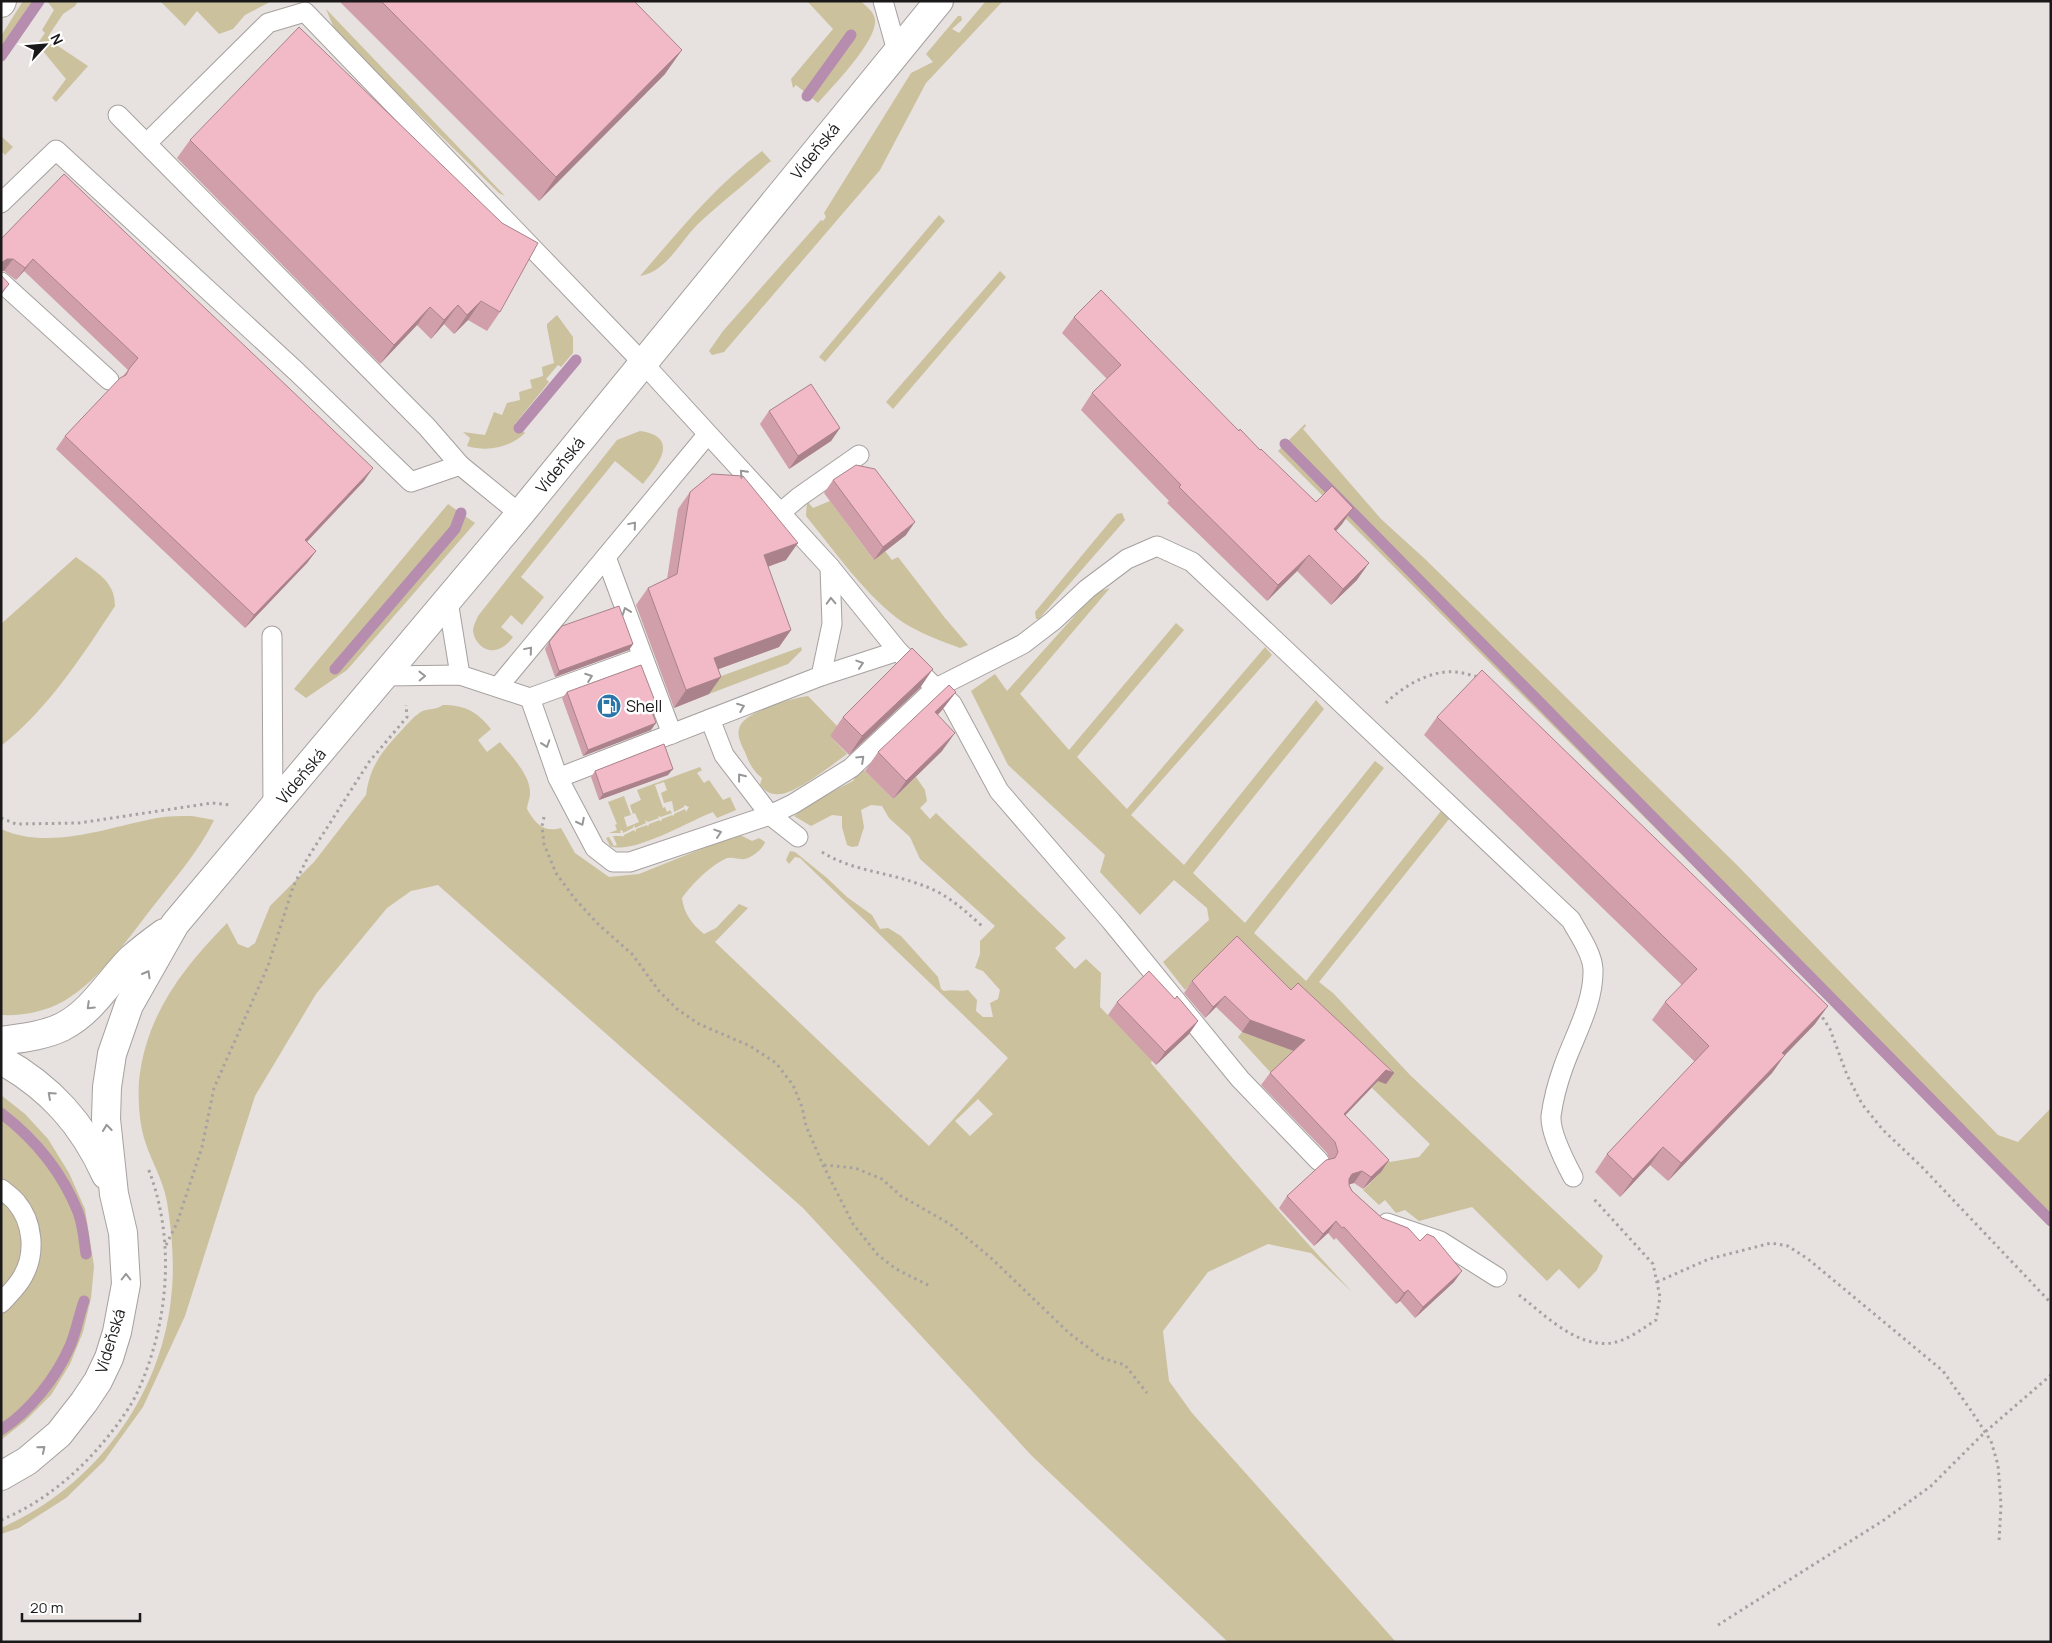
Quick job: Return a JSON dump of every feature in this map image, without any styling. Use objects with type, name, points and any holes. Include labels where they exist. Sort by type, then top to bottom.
[{"type":"main road","name":"Vídeňská","points":[[1,1476],[27,1461],[59,1434],[73,1418],[93,1388],[109,1358],[117,1332],[126,1284],[123,1233],[114,1194],[106,1119],[107,1087],[112,1054],[117,1034],[129,1005],[175,924],[273,809],[395,676],[448,601],[939,1]]},
{"type":"main road","name":"Vídeňská","points":[[1,1041],[46,1033],[78,1017],[93,1003],[131,959],[175,924]]},
{"type":"main road","name":"Vídeňská","points":[[1,1060],[40,1084],[60,1103],[91,1143],[114,1194]]},
{"type":"lane","points":[[883,1],[897,51]]},
{"type":"lane","points":[[146,143],[268,23],[305,12],[642,363],[830,567],[898,651],[952,704],[1000,791],[1111,921],[1240,1079],[1319,1161]]},
{"type":"lane","points":[[118,115],[427,427],[460,466],[520,514]]},
{"type":"lane","points":[[1,203],[56,150],[296,372],[411,482],[460,466]]},
{"type":"lane","points":[[1,282],[109,380]]},
{"type":"lane","points":[[498,687],[707,435]]},
{"type":"lane","points":[[780,513],[799,497],[859,455]]},
{"type":"lane","points":[[530,698],[561,784],[595,848],[613,862],[630,862],[770,815],[793,804],[851,768],[936,688],[1023,644],[1053,621],[1086,589],[1127,559],[1157,546],[1192,562],[1571,920],[1585,945],[1593,968],[1591,993],[1581,1024],[1562,1069],[1551,1118],[1560,1153],[1573,1177]]},
{"type":"lane","points":[[606,557],[672,734]]},
{"type":"lane","points":[[821,676],[832,624],[830,567]]},
{"type":"lane","points":[[448,601],[460,675]]},
{"type":"lane","points":[[272,636],[273,809]]},
{"type":"lane","points":[[561,784],[710,719],[821,676],[898,651]]},
{"type":"lane","points":[[395,676],[460,675],[530,698],[643,657]]},
{"type":"lane","points":[[710,719],[724,755],[770,815],[798,837]]},
{"type":"lane","points":[[1,1189],[16,1202],[24,1214],[32,1241],[31,1254],[24,1275],[1,1303]]},
{"type":"lane","points":[[1374,1214],[1381,1222],[1440,1241],[1496,1277]]},
{"type":"path","points":[[1365,726],[1393,696],[1411,684],[1432,675],[1453,672],[1477,677],[1484,681]]},
{"type":"path","points":[[166,1246],[177,1223],[202,1147],[214,1088],[262,982],[293,887],[307,859],[369,762],[407,717],[395,676]]},
{"type":"path","points":[[561,784],[546,808],[542,826],[544,844],[556,873],[575,899],[599,925],[632,954],[659,991],[677,1008],[699,1024],[750,1046],[776,1063],[793,1084],[802,1107],[806,1126],[852,1224],[878,1254],[896,1269],[930,1286]]},
{"type":"path","points":[[1,818],[16,824],[78,823],[212,803],[273,809]]},
{"type":"path","points":[[798,837],[834,860],[917,883],[953,899],[983,926]]},
{"type":"path","points":[[1815,1009],[1822,1016],[1830,1030],[1847,1075],[1862,1104],[1883,1130],[1921,1166],[2051,1303]]},
{"type":"path","points":[[823,1165],[855,1168],[882,1179],[901,1196],[950,1224],[990,1257],[1069,1333],[1102,1358],[1124,1365],[1147,1393]]},
{"type":"path","points":[[1496,1277],[1557,1324],[1586,1341],[1612,1343],[1631,1336],[1656,1320],[1660,1297],[1653,1264],[1573,1177]]},
{"type":"path","points":[[1657,1282],[1709,1259],[1750,1247],[1772,1243],[1788,1246],[1808,1258],[1943,1371],[1985,1432],[1991,1441],[1998,1465],[2001,1505],[1999,1542]]},
{"type":"path","points":[[1718,1625],[1884,1520],[1931,1486],[1985,1432],[2051,1375]]},
{"type":"shaded area","points":[[23,1],[42,1],[28,26],[1,63],[1,36]]},
{"type":"shaded area","points":[[47,1],[78,1],[75,6],[63,14],[49,35],[52,42],[88,66],[56,102],[52,98],[66,79],[43,51],[45,48],[38,43],[45,33],[42,30],[54,10]]},
{"type":"shaded area","points":[[160,1],[270,2],[245,15],[233,29],[219,34],[197,11],[185,26]]},
{"type":"shaded area","points":[[807,1],[861,1],[871,12],[875,20],[874,29],[862,51],[818,103],[796,85],[793,88],[791,79],[833,29]]},
{"type":"shaded area","points":[[986,1],[1003,1],[926,83],[880,170],[724,352],[712,355],[709,351],[723,331],[821,220],[823,221],[826,217],[824,213],[911,73],[933,62],[926,54],[958,16],[961,16],[962,20],[952,29],[959,33]]},
{"type":"shaded area","points":[[326,9],[505,196],[499,193],[336,33]]},
{"type":"shaded area","points":[[1,136],[13,147],[5,155],[1,151]]},
{"type":"shaded area","points":[[762,151],[771,161],[697,225],[665,262],[658,268],[640,276],[713,194]]},
{"type":"shaded area","points":[[939,215],[945,221],[825,362],[819,357]]},
{"type":"shaded area","points":[[1000,271],[1006,277],[893,409],[886,402]]},
{"type":"shaded area","points":[[557,315],[573,337],[573,353],[561,367],[558,365],[546,379],[549,382],[515,424],[525,433],[512,442],[498,447],[483,449],[467,446],[470,438],[463,432],[485,435],[494,412],[502,415],[507,403],[520,400],[519,392],[532,388],[530,380],[543,376],[542,367],[554,363],[547,324]]},
{"type":"shaded area","points":[[1305,424],[1306,426],[1303,429],[1381,519],[1425,559],[1737,865],[1998,1135],[2018,1142],[2051,1108],[2051,1224],[1278,451]]},
{"type":"shaded area","points":[[640,431],[653,434],[660,439],[663,445],[662,453],[655,469],[643,484],[615,461],[521,577],[544,597],[522,625],[511,615],[501,627],[513,637],[502,647],[489,650],[480,645],[475,639],[473,631],[478,616],[617,440]]},
{"type":"shaded area","points":[[807,501],[813,508],[830,501],[873,559],[885,551],[892,560],[898,557],[968,645],[960,648],[918,631],[904,623],[877,601],[806,516]]},
{"type":"shaded area","points":[[448,504],[475,523],[347,670],[306,698],[294,689]]},
{"type":"shaded area","points":[[1122,513],[1125,520],[1039,619],[1036,619],[1035,612],[1113,518],[1117,514]]},
{"type":"shaded area","points":[[76,557],[97,572],[108,583],[112,589],[115,606],[64,680],[34,715],[1,746],[1,624]]},
{"type":"shaded area","points":[[1110,588],[1020,694],[1069,750],[1176,623],[1184,630],[1077,757],[1127,809],[1265,647],[1272,655],[1131,815],[1184,865],[1316,700],[1324,709],[1193,873],[1245,923],[1375,761],[1384,768],[1254,933],[1306,981],[1441,811],[1449,819],[1319,982],[1333,993],[1411,1076],[1603,1256],[1597,1270],[1579,1289],[1559,1269],[1547,1281],[1472,1207],[1419,1221],[1405,1210],[1396,1213],[1385,1200],[1379,1205],[1363,1190],[1381,1172],[1335,1124],[1325,1134],[1294,1104],[1297,1101],[1238,1037],[1242,1032],[1255,1037],[1272,1019],[1285,1031],[1293,1022],[1323,1051],[1312,1063],[1353,1103],[1343,1115],[1390,1162],[1419,1157],[1430,1144],[1372,1088],[1379,1080],[1290,995],[1283,1001],[1229,948],[1185,990],[1163,962],[1209,920],[1207,908],[1174,880],[1140,915],[1100,872],[1105,855],[1008,765],[971,691],[995,674],[1007,691],[1087,602],[1101,591]]},
{"type":"shaded area","points":[[801,647],[802,650],[788,664],[709,694],[705,682]]},
{"type":"shaded area","points":[[808,696],[838,727],[830,736],[847,754],[796,789],[780,794],[764,790],[760,785],[762,778],[756,773],[742,746],[739,736],[740,726],[744,720],[760,710],[791,699]]},
{"type":"shaded area","points":[[443,705],[464,708],[476,714],[486,723],[491,729],[478,740],[487,752],[500,742],[520,766],[529,787],[530,796],[527,809],[533,819],[544,828],[561,828],[575,853],[609,877],[639,874],[731,837],[740,835],[752,841],[759,838],[765,842],[760,850],[751,856],[745,859],[725,859],[701,876],[682,898],[687,914],[704,934],[716,928],[739,904],[748,908],[715,942],[929,1146],[1008,1058],[800,858],[795,857],[789,864],[786,860],[790,851],[795,852],[847,897],[872,915],[880,929],[888,928],[901,936],[938,977],[941,989],[944,991],[968,990],[977,1000],[976,1011],[983,1017],[993,1017],[990,1003],[998,999],[1000,990],[983,971],[975,968],[980,954],[980,941],[995,926],[920,859],[910,837],[889,818],[882,806],[871,805],[861,810],[864,827],[858,846],[852,847],[847,845],[842,827],[842,816],[832,815],[811,826],[794,816],[818,799],[853,781],[861,767],[893,799],[916,777],[925,790],[927,801],[920,808],[930,819],[936,813],[1066,938],[1055,948],[1075,969],[1086,959],[1101,973],[1100,1007],[1152,1060],[1151,1063],[1225,1150],[1352,1292],[1311,1253],[1268,1244],[1208,1272],[1163,1331],[1169,1381],[1192,1413],[1396,1642],[1228,1642],[1032,1456],[803,1208],[438,885],[411,891],[387,908],[316,994],[255,1096],[185,1316],[143,1407],[104,1461],[66,1498],[19,1528],[1,1534],[1,1528],[34,1511],[65,1489],[92,1464],[116,1436],[137,1405],[153,1371],[164,1336],[172,1287],[173,1262],[170,1226],[167,1202],[160,1177],[142,1131],[139,1095],[143,1057],[149,1035],[158,1014],[181,976],[227,923],[238,944],[248,948],[255,943],[270,906],[314,862],[366,795],[370,776],[386,748],[418,714],[424,710]],"holes":[[[978,1099],[993,1114],[970,1136],[955,1121]]]},
{"type":"shaded area","points":[[700,767],[702,770],[697,773],[704,783],[709,780],[723,800],[730,797],[736,810],[717,818],[713,812],[661,836],[632,846],[620,847],[610,846],[606,838],[609,837],[614,846],[617,845],[613,836],[623,837],[634,830],[636,832],[636,829],[647,825],[648,827],[649,824],[660,820],[661,822],[662,819],[674,816],[674,814],[685,809],[686,812],[689,807],[684,805],[684,807],[674,812],[672,801],[664,803],[661,793],[667,790],[664,782],[655,785],[663,808],[665,807],[667,812],[670,810],[672,813],[661,817],[658,816],[659,818],[648,822],[645,820],[646,823],[635,828],[634,825],[633,828],[623,833],[622,830],[620,831],[621,833],[609,833],[617,830],[615,825],[617,824],[608,802],[624,796],[631,815],[624,817],[627,827],[639,822],[635,813],[633,814],[630,805],[641,800],[637,790]]},
{"type":"shaded area","points":[[192,816],[214,820],[187,864],[102,970],[77,992],[56,1005],[17,1015],[1,1015],[1,829],[39,838],[59,838],[157,818]]},
{"type":"shaded area","points":[[1,1095],[25,1114],[48,1139],[69,1173],[85,1209],[94,1266],[91,1298],[83,1332],[70,1364],[51,1395],[25,1421],[1,1440]]},
{"type":"building","points":[[381,1],[634,1],[682,50],[556,177]]},
{"type":"building","points":[[299,27],[502,223],[538,243],[500,312],[481,301],[467,315],[458,305],[444,320],[430,307],[394,345],[190,140]]},
{"type":"building","points":[[64,174],[373,468],[305,540],[316,551],[254,615],[65,436],[120,378],[126,375],[138,358],[33,259],[25,268],[13,259],[7,259],[1,263],[1,239]]},
{"type":"building","points":[[1,275],[9,284],[1,293]]},
{"type":"building","points":[[1101,290],[1239,431],[1240,429],[1316,502],[1332,486],[1353,508],[1334,529],[1369,563],[1343,589],[1309,555],[1278,585],[1179,487],[1181,485],[1092,393],[1121,365],[1074,317]]},
{"type":"building","points":[[811,384],[840,428],[798,456],[769,411]]},
{"type":"building","points":[[856,465],[875,469],[915,522],[883,547],[833,480]]},
{"type":"building","points":[[712,474],[743,476],[798,543],[764,555],[791,630],[714,658],[721,677],[686,690],[648,588],[677,574],[690,492]]},
{"type":"building","points":[[619,606],[633,644],[559,671],[549,642],[562,626]]},
{"type":"building","points":[[912,648],[933,669],[862,736],[843,717]]},
{"type":"building","points":[[641,665],[658,709],[652,712],[656,723],[588,750],[567,692]]},
{"type":"building","points":[[1482,670],[1828,1006],[1782,1053],[1785,1055],[1681,1163],[1663,1147],[1633,1179],[1607,1154],[1709,1046],[1665,1002],[1697,969],[1437,717]]},
{"type":"building","points":[[949,685],[956,692],[935,712],[955,733],[906,781],[878,752]]},
{"type":"building","points":[[664,744],[673,769],[603,794],[595,771]]},
{"type":"building","points":[[1237,936],[1291,990],[1298,983],[1394,1073],[1386,1070],[1344,1114],[1389,1160],[1371,1177],[1362,1171],[1352,1174],[1349,1179],[1349,1185],[1352,1191],[1382,1218],[1408,1228],[1420,1241],[1427,1234],[1434,1237],[1462,1271],[1423,1307],[1408,1290],[1404,1293],[1344,1227],[1342,1228],[1336,1221],[1323,1234],[1287,1196],[1326,1160],[1335,1158],[1338,1152],[1335,1142],[1270,1073],[1305,1040],[1250,1020],[1225,996],[1213,1007],[1192,981]]},
{"type":"building","points":[[1149,971],[1175,999],[1177,996],[1198,1021],[1165,1052],[1117,1002]]},
{"type":"waterway","points":[[1,56],[39,1]]},
{"type":"waterway","points":[[807,96],[851,35]]},
{"type":"waterway","points":[[519,428],[576,360]]},
{"type":"waterway","points":[[1285,444],[2051,1221]]},
{"type":"waterway","points":[[335,669],[455,529],[461,513]]},
{"type":"waterway","points":[[1,1113],[36,1145],[64,1183],[80,1217],[86,1254]]},
{"type":"waterway","points":[[1,1430],[32,1404],[50,1382],[72,1341],[84,1301]]},
{"type":"place","name":"Shell","points":[[609,706]]}]
